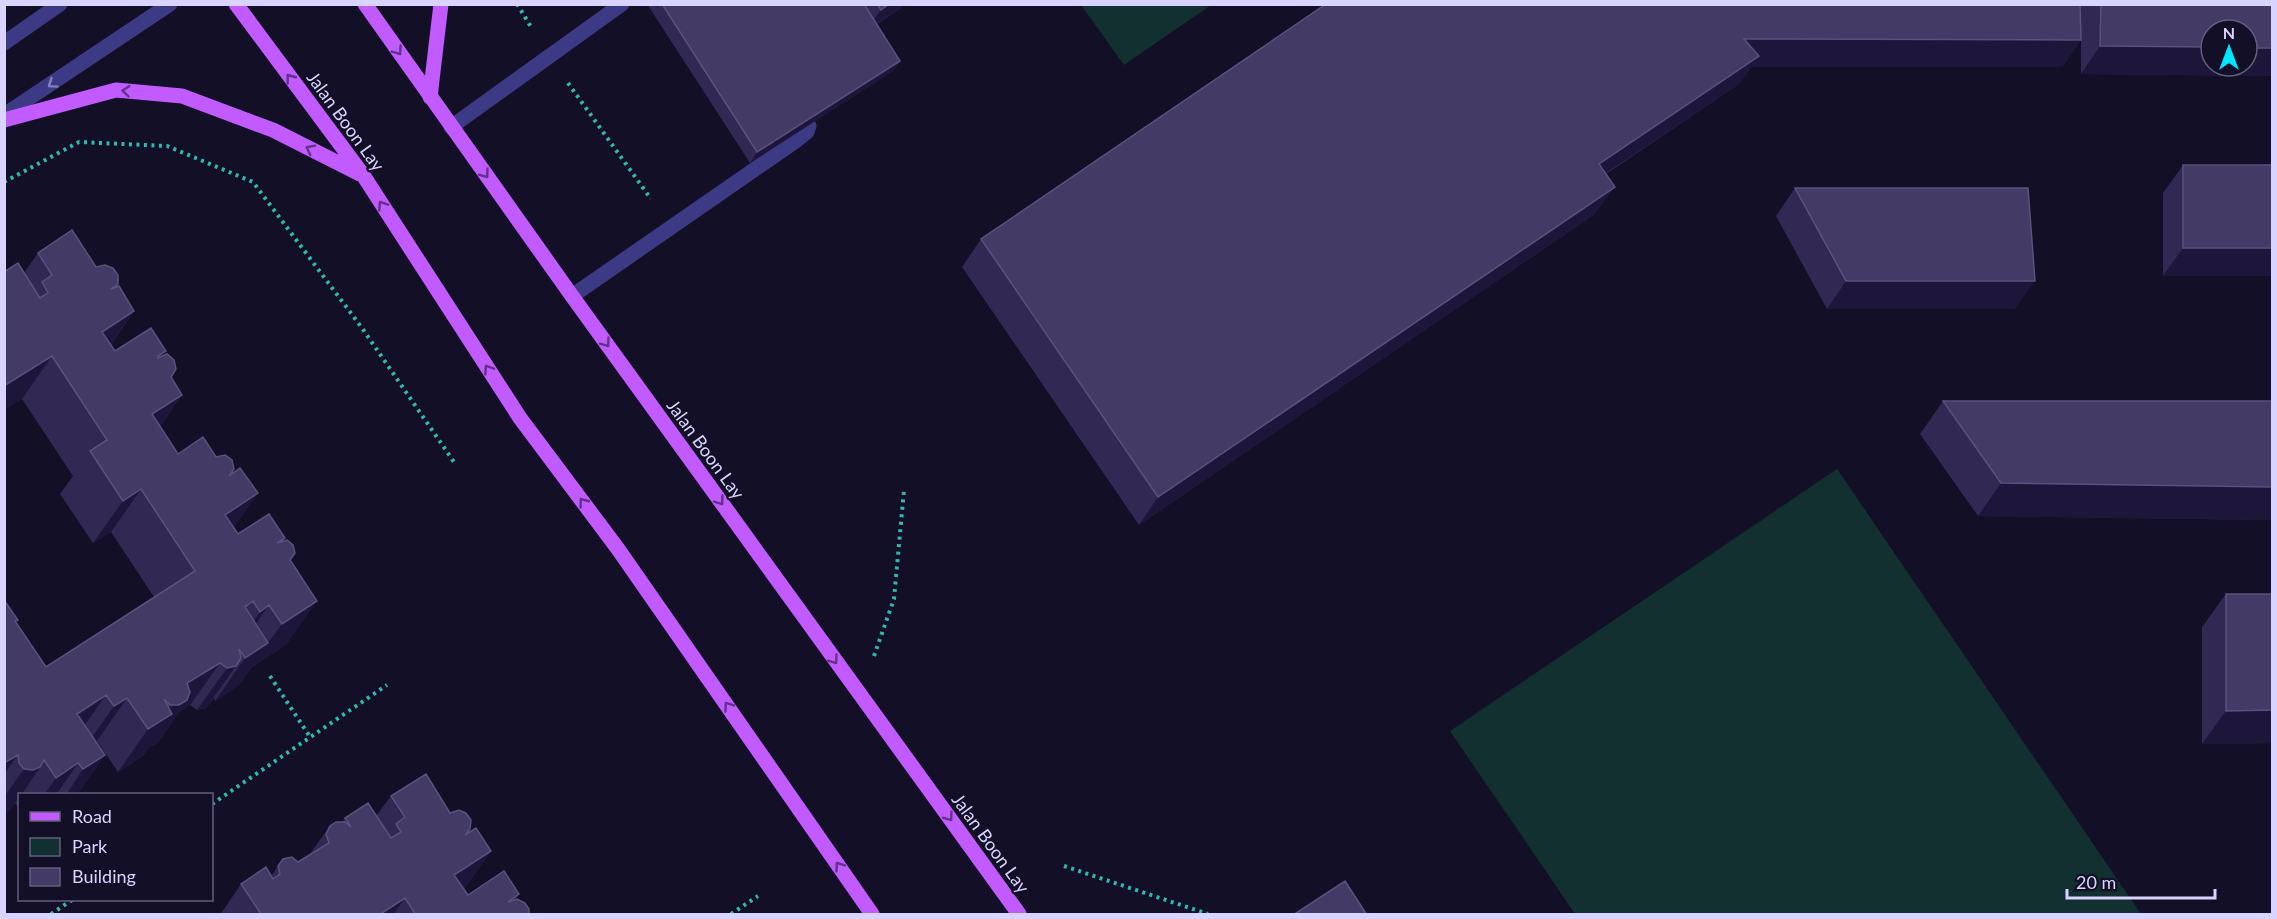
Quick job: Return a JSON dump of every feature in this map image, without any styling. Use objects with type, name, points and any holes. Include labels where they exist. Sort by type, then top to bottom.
[{"type":"main road","name":"Jalan Boon Lay","points":[[236,4],[363,175],[520,417],[618,549],[872,915]]},
{"type":"main road","name":"Jalan Boon Lay","points":[[365,4],[572,296],[1019,915]]},
{"type":"main road","points":[[430,97],[441,4]]},
{"type":"main road","points":[[4,120],[116,90],[182,96],[273,130],[363,175]]},
{"type":"street","points":[[4,43],[60,4]]},
{"type":"street","points":[[4,115],[170,4]]},
{"type":"street","points":[[451,127],[622,4]]},
{"type":"street","points":[[572,296],[802,136],[807,132],[808,126]]},
{"type":"path","points":[[517,4],[550,57],[671,228]]},
{"type":"path","points":[[4,182],[79,142],[167,146],[254,182],[362,328],[454,462]]},
{"type":"path","points":[[861,696],[894,599],[904,490]]},
{"type":"path","points":[[270,676],[310,737]]},
{"type":"path","points":[[213,803],[387,685]]},
{"type":"path","points":[[1064,866],[1208,915]]},
{"type":"path","points":[[731,915],[758,896]]},
{"type":"path","points":[[51,915],[71,901]]},
{"type":"green space","points":[[1081,5],[1211,5],[1124,65]]},
{"type":"green space","points":[[1837,469],[2141,914],[1575,914],[1450,731]]},
{"type":"building","points":[[662,4],[864,4],[900,61],[757,152]]},
{"type":"building","points":[[877,4],[889,4],[881,10]]},
{"type":"building","points":[[1326,4],[2080,4],[2081,40],[1744,39],[1759,56],[1599,164],[1615,187],[1158,497],[981,239]]},
{"type":"building","points":[[2101,4],[2272,4],[2272,48],[2259,48],[2259,18],[2199,18],[2199,47],[2100,46]]},
{"type":"building","points":[[2183,165],[2272,165],[2272,248],[2183,248]]},
{"type":"building","points":[[1795,188],[2028,188],[2035,281],[1846,281]]},
{"type":"building","points":[[72,230],[96,267],[105,265],[113,268],[118,275],[118,284],[111,289],[119,286],[134,311],[102,332],[115,351],[151,328],[166,351],[158,358],[167,354],[174,360],[176,369],[171,377],[182,395],[152,414],[178,454],[203,437],[216,457],[225,455],[232,460],[234,469],[229,476],[240,468],[258,493],[225,515],[238,534],[269,514],[285,538],[277,543],[287,540],[293,545],[295,553],[290,560],[317,601],[282,624],[269,605],[260,612],[253,601],[245,607],[268,643],[245,658],[239,649],[241,658],[236,666],[227,668],[220,663],[187,683],[190,692],[187,700],[179,705],[170,705],[164,699],[172,714],[148,729],[127,698],[114,706],[106,695],[77,714],[105,755],[83,769],[78,763],[56,778],[44,760],[40,767],[33,770],[24,769],[19,763],[18,755],[4,763],[4,600],[18,620],[15,621],[46,667],[195,571],[141,489],[123,501],[90,451],[107,440],[52,356],[4,386],[4,272],[18,263],[40,298],[48,293],[42,282],[52,275],[38,253]]},
{"type":"building","points":[[1943,401],[2272,401],[2272,487],[2001,483]]},
{"type":"building","points":[[2226,594],[2272,594],[2272,710],[2226,711]]},
{"type":"building","points":[[426,774],[450,813],[459,810],[466,813],[471,820],[470,829],[465,835],[476,828],[491,851],[454,875],[468,895],[504,871],[519,894],[508,902],[517,899],[525,903],[529,909],[529,915],[416,915],[405,898],[379,915],[260,915],[241,884],[266,867],[273,879],[280,874],[278,866],[283,859],[292,857],[298,862],[329,843],[326,834],[330,826],[336,822],[345,822],[351,827],[345,818],[368,803],[391,838],[401,832],[396,824],[405,817],[391,796]]},
{"type":"building","points":[[1345,881],[1367,915],[1293,915]]}]
